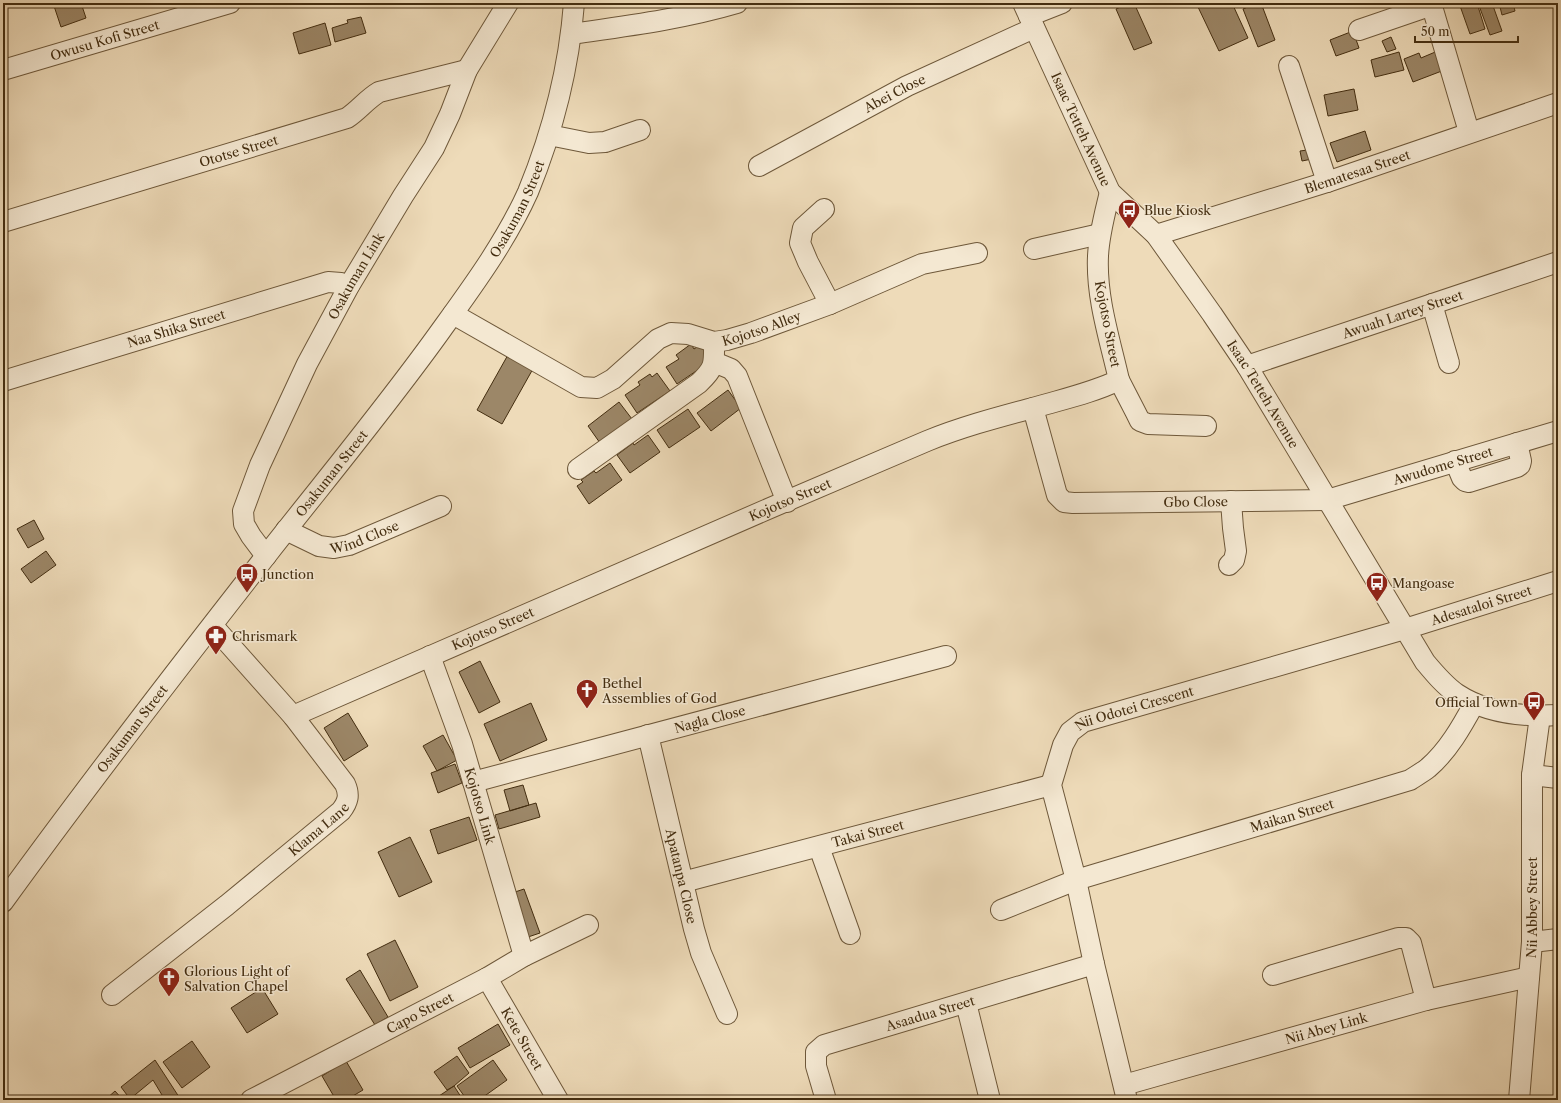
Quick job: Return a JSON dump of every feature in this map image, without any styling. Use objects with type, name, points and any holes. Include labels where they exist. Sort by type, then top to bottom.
[{"type":"street","name":"Owusu Kofi Street","points":[[3,70],[230,3]]},
{"type":"street","name":"Osakuman Link","points":[[266,556],[244,524],[243,511],[260,466],[307,364],[349,286],[403,196],[434,148],[450,114],[467,70],[508,3]]},
{"type":"street","name":"Osakuman Street","points":[[3,902],[105,764],[286,530],[408,376],[495,253],[527,194],[549,135],[561,94],[572,34],[574,3]]},
{"type":"street","points":[[572,34],[650,23],[721,8],[737,3]]},
{"type":"street","name":"Abei Close","points":[[759,166],[908,86],[1029,16],[1062,3]]},
{"type":"street","points":[[1359,30],[1432,4],[1469,132]]},
{"type":"street","name":"Isaac Tetteh Avenue","points":[[1029,16],[1110,192],[1156,235],[1248,366],[1425,662],[1439,679],[1456,693],[1474,704],[1495,710],[1549,715]]},
{"type":"street","points":[[1289,66],[1327,182]]},
{"type":"street","name":"Ototse Street","points":[[3,222],[347,118],[369,98],[379,92],[467,70]]},
{"type":"street","name":"Blematesaa Street","points":[[1156,235],[1327,182],[1469,132],[1558,103]]},
{"type":"street","points":[[549,135],[589,143],[604,142],[640,130]]},
{"type":"street","name":"Kojotso Street","points":[[293,716],[930,440],[993,418],[1094,391],[1119,380],[1106,328],[1100,294],[1098,256],[1100,234],[1110,192]]},
{"type":"street","points":[[824,209],[803,228],[800,243],[808,262],[830,304]]},
{"type":"street","points":[[1034,249],[1100,234]]},
{"type":"street","name":"Kojotso Alley","points":[[453,314],[581,387],[597,388],[613,379],[658,339],[670,333],[688,334],[714,342],[751,334],[830,304],[922,264],[978,253]]},
{"type":"street","name":"Awuah Lartey Street","points":[[1248,366],[1558,262]]},
{"type":"street","name":"Naa Shika Street","points":[[3,381],[328,282],[341,283],[349,286]]},
{"type":"street","points":[[1432,304],[1449,363]]},
{"type":"street","points":[[578,470],[699,383],[710,373],[714,362],[714,342]]},
{"type":"street","points":[[714,362],[731,369],[737,376],[787,502]]},
{"type":"street","points":[[1119,380],[1140,421],[1148,424],[1206,426]]},
{"type":"street","name":"Gbo Close","points":[[1034,408],[1057,494],[1064,502],[1327,500]]},
{"type":"street","name":"Awudome Street","points":[[1327,500],[1558,431]]},
{"type":"street","points":[[1229,565],[1234,560],[1236,552],[1231,501]]},
{"type":"street","name":"Wind Close","points":[[286,530],[319,546],[334,548],[349,545],[441,506]]},
{"type":"street","name":"Adesataloi Street","points":[[1405,629],[1558,581]]},
{"type":"street","name":"Klama Lane","points":[[112,995],[227,905],[341,811],[347,803],[349,792],[345,784],[293,716],[213,626]]},
{"type":"street","name":"Nii Odotei Crescent","points":[[1051,785],[1063,745],[1070,732],[1083,722],[1405,629]]},
{"type":"street","name":"Kojotso Link","points":[[430,656],[451,711],[524,956]]},
{"type":"street","name":"Nagla Close","points":[[473,782],[946,656]]},
{"type":"street","name":"Maikan Street","points":[[1001,910],[1076,880],[1410,780],[1428,768],[1444,751],[1464,723],[1474,704]]},
{"type":"street","name":"Nii Abbey Street","points":[[1519,1100],[1532,942],[1532,775],[1549,715]]},
{"type":"street","name":"Apatanpa Close","points":[[648,735],[694,929],[702,953],[727,1014]]},
{"type":"street","points":[[1532,775],[1558,778]]},
{"type":"street","points":[[1051,785],[1076,880],[1094,964],[1125,1092]]},
{"type":"street","name":"Takai Street","points":[[684,882],[1051,785]]},
{"type":"street","points":[[819,847],[850,934]]},
{"type":"street","name":"Capo Street","points":[[255,1099],[487,978],[524,956],[588,925]]},
{"type":"street","points":[[1272,975],[1398,938],[1406,938],[1411,943],[1426,1000]]},
{"type":"street","points":[[1532,942],[1558,939]]},
{"type":"street","name":"Asaadua Street","points":[[826,1100],[816,1066],[816,1052],[824,1045],[1094,964]]},
{"type":"street","name":"Nii Abey Link","points":[[1125,1092],[1426,1000],[1529,977]]},
{"type":"street","name":"Kete Street","points":[[487,978],[558,1100]]},
{"type":"street","points":[[966,1003],[990,1100]]},
{"type":"building","points":[[53,3],[81,3],[86,18],[61,27]]},
{"type":"building","points":[[1129,3],[1134,3],[1152,43],[1134,50],[1116,9]]},
{"type":"building","points":[[1206,3],[1232,3],[1248,38],[1219,51],[1198,7]]},
{"type":"building","points":[[1257,3],[1261,3],[1275,40],[1258,47],[1243,9]]},
{"type":"building","points":[[1459,3],[1477,3],[1485,29],[1470,34]]},
{"type":"building","points":[[1478,3],[1492,3],[1502,31],[1490,35]]},
{"type":"building","points":[[1499,3],[1513,3],[1515,11],[1502,15]]},
{"type":"building","points":[[361,17],[366,33],[335,42],[332,28],[348,23],[347,20]]},
{"type":"building","points":[[325,23],[331,45],[299,54],[293,33]]},
{"type":"building","points":[[1353,31],[1359,48],[1336,56],[1330,40]]},
{"type":"building","points":[[1391,37],[1396,49],[1387,52],[1382,41]]},
{"type":"building","points":[[1440,50],[1447,69],[1413,82],[1404,59],[1419,53],[1421,58]]},
{"type":"building","points":[[1399,52],[1404,70],[1375,77],[1371,60]]},
{"type":"building","points":[[1354,89],[1358,110],[1328,116],[1324,95]]},
{"type":"building","points":[[1365,131],[1371,150],[1337,162],[1330,143]]},
{"type":"building","points":[[1315,149],[1317,158],[1302,161],[1300,151]]},
{"type":"building","points":[[691,344],[694,349],[700,345],[711,361],[677,384],[666,367],[679,359],[676,355]]},
{"type":"building","points":[[509,353],[534,367],[502,424],[477,410]]},
{"type":"building","points":[[657,373],[670,391],[637,413],[625,395],[640,385],[638,382],[650,374],[652,377]]},
{"type":"building","points":[[728,390],[741,408],[711,431],[697,413]]},
{"type":"building","points":[[619,402],[632,419],[600,443],[588,426]]},
{"type":"building","points":[[688,409],[700,427],[669,448],[657,430]]},
{"type":"building","points":[[648,435],[660,452],[630,473],[617,455],[633,443],[634,445]]},
{"type":"building","points":[[610,463],[622,480],[589,504],[577,486],[583,482],[581,480],[594,471],[596,473]]},
{"type":"building","points":[[34,520],[44,539],[28,548],[17,529]]},
{"type":"building","points":[[46,551],[56,565],[31,583],[21,569]]},
{"type":"building","points":[[480,661],[500,702],[479,713],[459,672]]},
{"type":"building","points":[[531,703],[547,740],[500,761],[484,724]]},
{"type":"building","points":[[348,713],[368,746],[344,761],[324,728]]},
{"type":"building","points":[[443,735],[457,760],[437,771],[423,746]]},
{"type":"building","points":[[455,764],[462,783],[438,793],[431,773]]},
{"type":"building","points":[[523,785],[529,805],[510,811],[504,790]]},
{"type":"building","points":[[536,803],[540,817],[499,829],[495,815]]},
{"type":"building","points":[[469,817],[477,840],[438,854],[430,830]]},
{"type":"building","points":[[410,837],[432,882],[399,897],[378,852]]},
{"type":"building","points":[[524,889],[540,933],[528,937],[512,893]]},
{"type":"building","points":[[395,940],[418,987],[390,1001],[367,954]]},
{"type":"building","points":[[360,970],[388,1017],[375,1025],[346,979]]},
{"type":"building","points":[[262,988],[278,1014],[247,1033],[231,1008]]},
{"type":"building","points":[[498,1024],[510,1045],[470,1068],[458,1048]]},
{"type":"building","points":[[192,1041],[210,1067],[182,1088],[163,1062]]},
{"type":"building","points":[[457,1056],[469,1073],[447,1090],[434,1072]]},
{"type":"building","points":[[155,1060],[181,1100],[165,1100],[153,1080],[130,1099],[121,1087]]},
{"type":"building","points":[[493,1060],[507,1080],[479,1100],[467,1100],[457,1086]]},
{"type":"building","points":[[346,1061],[363,1090],[346,1100],[336,1100],[322,1076]]},
{"type":"building","points":[[454,1086],[463,1100],[433,1100]]},
{"type":"building","points":[[115,1091],[123,1100],[105,1100]]},
{"type":"place","name":"Blue Kiosk","points":[[1129,230]]},
{"type":"place","name":"Junction","points":[[247,594]]},
{"type":"place","name":"Mangoase","points":[[1377,602]]},
{"type":"place","name":"Chrismark","points":[[216,656]]},
{"type":"place","name":"Bethel Assemblies of God","points":[[587,710]]},
{"type":"place","name":"Official Town","points":[[1534,722]]},
{"type":"place","name":"Glorious Light of Salvation Chapel","points":[[169,998]]}]
